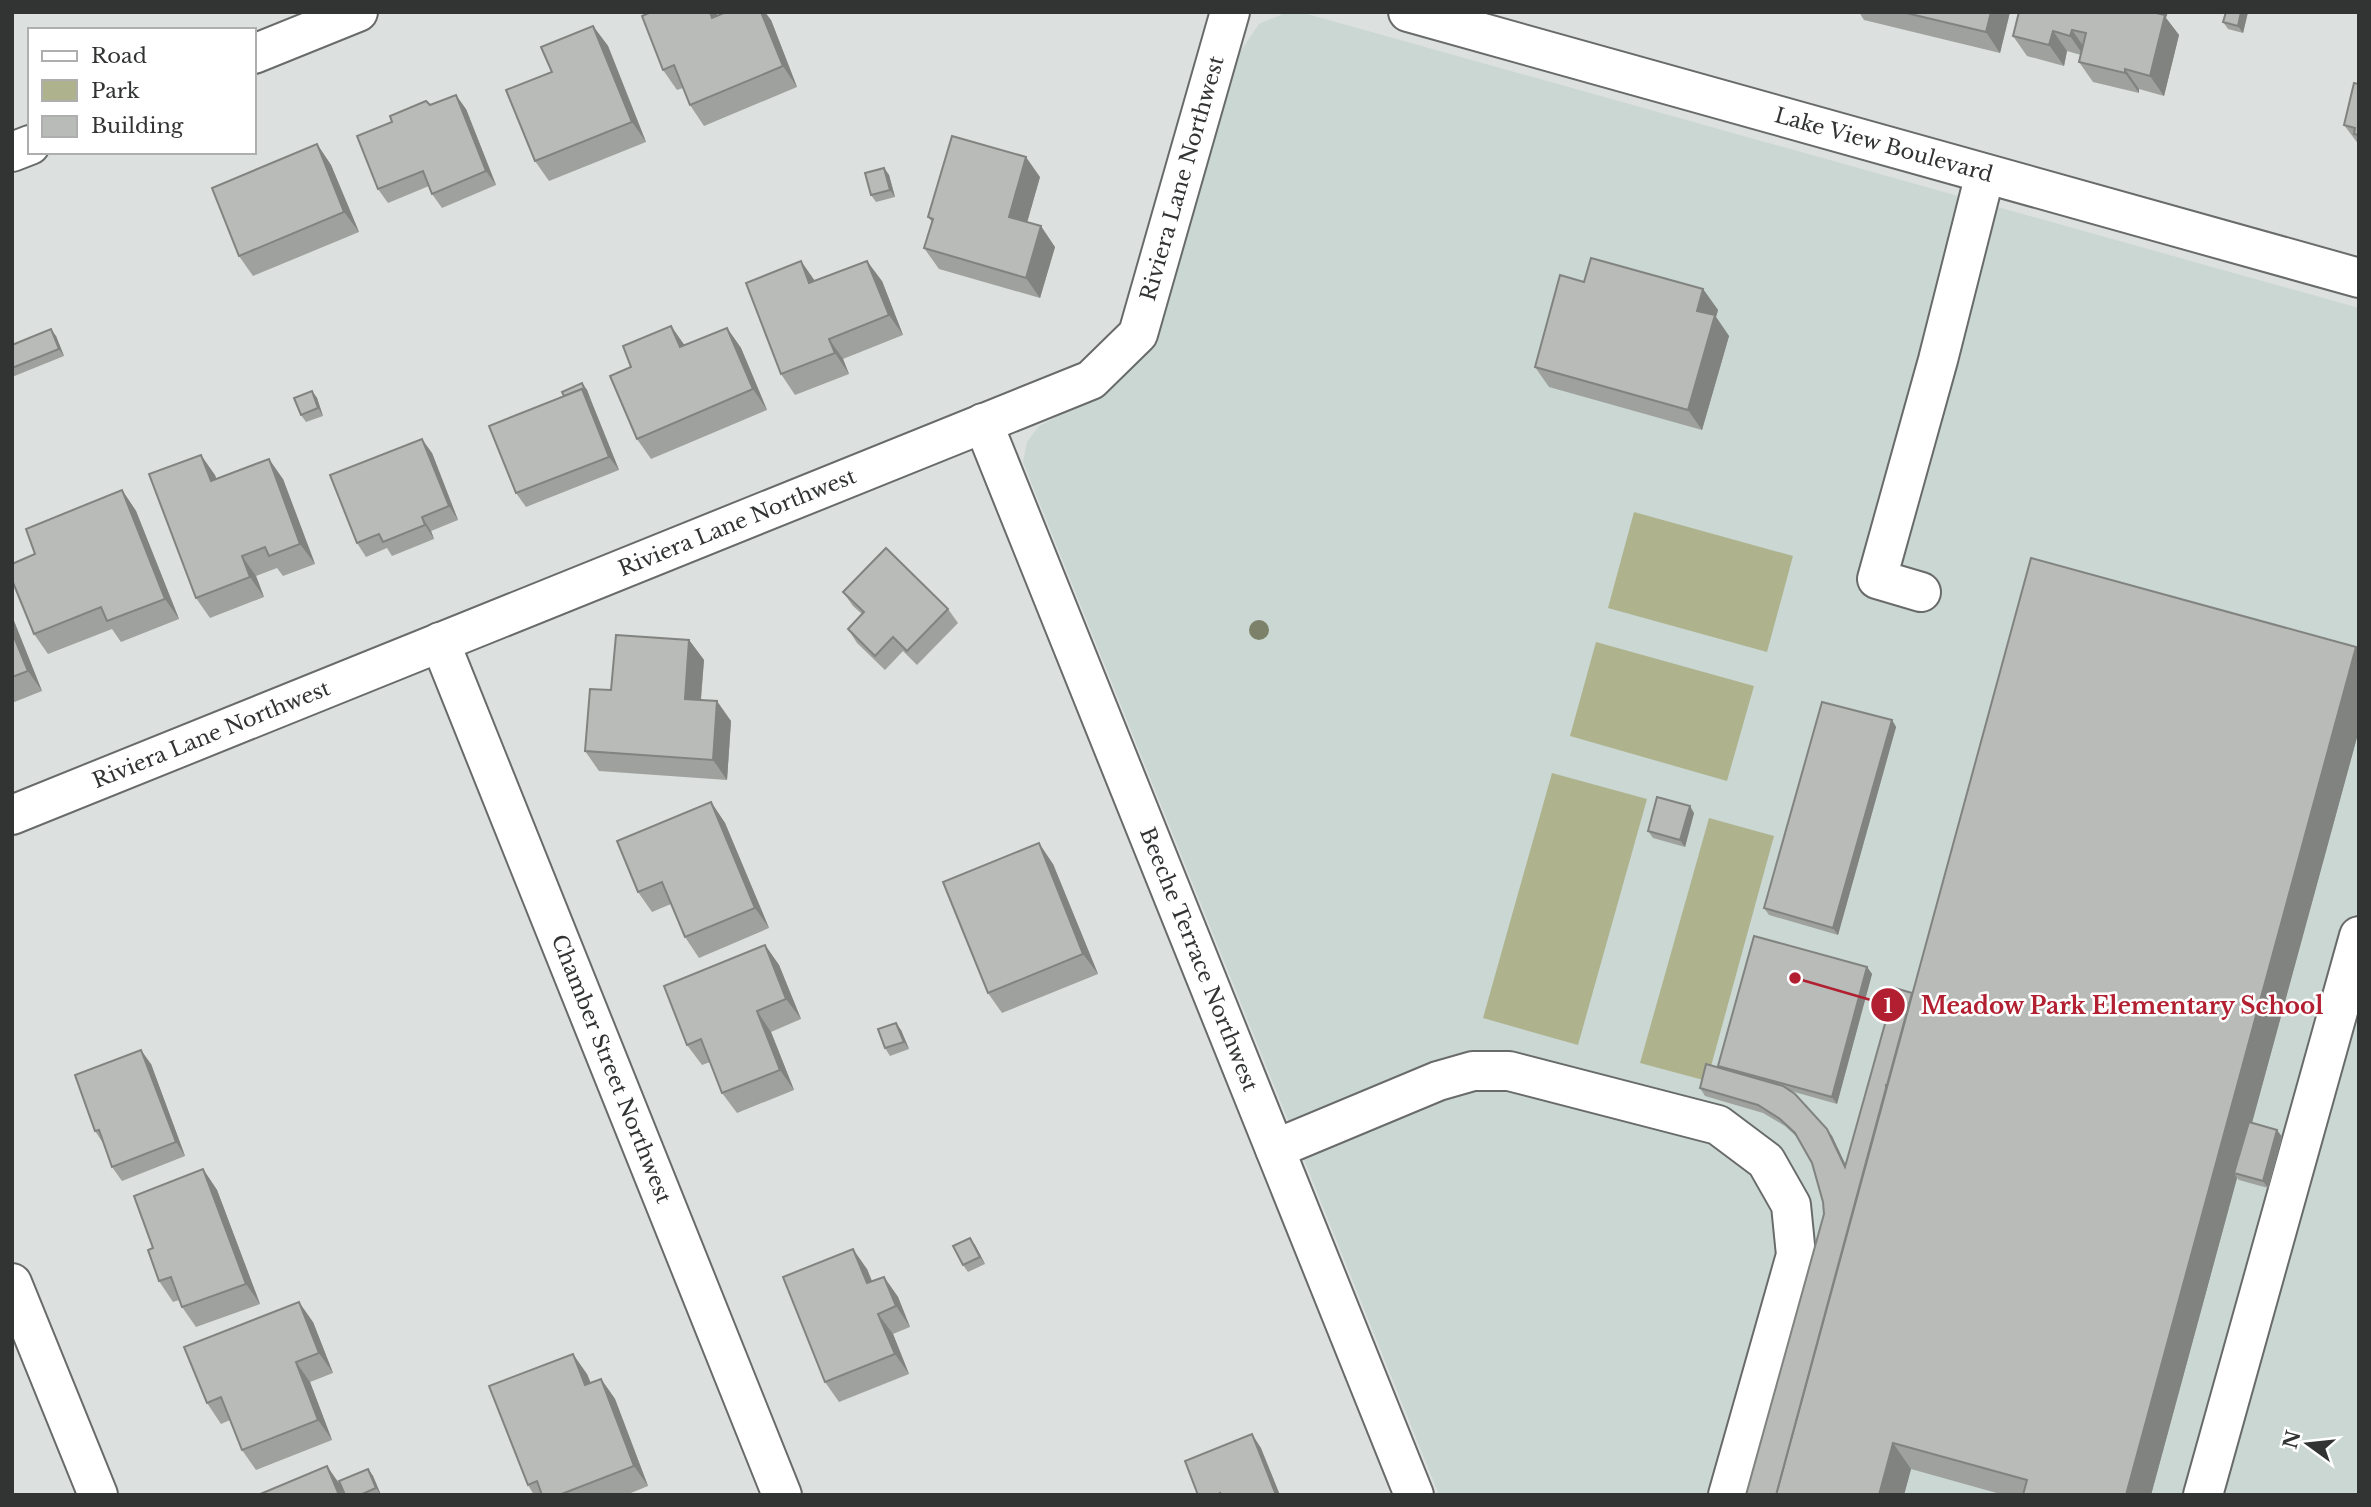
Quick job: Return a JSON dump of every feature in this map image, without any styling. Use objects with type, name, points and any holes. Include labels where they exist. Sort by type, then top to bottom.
[{"type":"street","points":[[256,53],[358,12]]},
{"type":"street","name":"Riviera Lane Northwest","points":[[12,815],[1091,380],[1138,334],[1230,12]]},
{"type":"street","name":"Lake View Boulevard","points":[[1408,12],[2359,278]]},
{"type":"street","points":[[1921,592],[1877,579],[1943,340],[1985,174]]},
{"type":"street","name":"Beeche Terrace Northwest","points":[[983,423],[1413,1495]]},
{"type":"street","name":"Chamber Street Northwest","points":[[440,642],[782,1495]]},
{"type":"street","points":[[2203,1495],[2359,936]]},
{"type":"street","points":[[1275,1149],[1438,1081],[1473,1071],[1509,1071],[1718,1125],[1766,1161],[1791,1205],[1796,1255],[1728,1495]]},
{"type":"street","points":[[12,1283],[98,1495]]},
{"type":"shaded area","points":[[1288,12],[1300,12],[2359,308],[2359,1495],[1439,1495],[1023,462],[1027,442],[1039,426],[1107,391],[1136,363],[1161,317],[1240,52],[1259,24]]},
{"type":"green space","points":[[1634,512],[1793,556],[1767,652],[1608,608]]},
{"type":"green space","points":[[1596,642],[1754,686],[1727,781],[1570,736]]},
{"type":"green space","points":[[1552,773],[1647,799],[1578,1045],[1483,1018]]},
{"type":"green space","points":[[1709,818],[1774,836],[1707,1081],[1640,1063]]},
{"type":"building","points":[[651,12],[710,12],[712,18],[726,12],[761,12],[783,66],[690,105],[674,65],[663,70],[642,16]]},
{"type":"building","points":[[1902,12],[1991,12],[1986,32]]},
{"type":"building","points":[[2019,12],[2152,12],[2165,15],[2150,76],[2079,62],[2086,33],[2072,30],[2070,36],[2053,31],[2049,45],[2013,36]]},
{"type":"building","points":[[2226,12],[2241,12],[2238,26],[2223,22]]},
{"type":"building","points":[[593,26],[632,122],[535,161],[506,90],[552,72],[541,47]]},
{"type":"building","points":[[2354,83],[2359,84],[2359,135],[2354,134],[2355,128],[2344,125]]},
{"type":"building","points":[[456,95],[486,171],[432,194],[423,171],[378,189],[357,136],[392,122],[390,116],[426,101],[430,105]]},
{"type":"building","points":[[952,136],[1026,157],[1009,217],[1041,226],[1026,278],[924,248],[933,219],[928,217]]},
{"type":"building","points":[[317,144],[344,212],[239,256],[212,188]]},
{"type":"building","points":[[884,168],[890,190],[871,195],[865,173]]},
{"type":"building","points":[[1591,258],[1703,289],[1697,311],[1715,315],[1688,410],[1535,367],[1560,275],[1584,282]]},
{"type":"building","points":[[801,261],[809,283],[867,261],[889,315],[829,339],[835,353],[781,374],[746,283]]},
{"type":"building","points":[[671,326],[680,347],[727,328],[753,389],[637,439],[610,376],[631,367],[623,346]]},
{"type":"building","points":[[51,329],[59,349],[12,368],[12,345]]},
{"type":"building","points":[[582,383],[587,396],[582,389],[564,396],[562,392]]},
{"type":"building","points":[[582,389],[609,457],[516,493],[489,426]]},
{"type":"building","points":[[312,391],[318,408],[301,415],[294,398]]},
{"type":"building","points":[[422,439],[449,506],[422,517],[425,525],[383,542],[379,534],[357,543],[330,475]]},
{"type":"building","points":[[201,455],[211,481],[269,459],[300,544],[269,556],[265,547],[242,556],[250,577],[196,598],[149,474]]},
{"type":"building","points":[[122,490],[165,599],[107,621],[101,607],[34,634],[12,580],[12,564],[35,554],[26,529]]},
{"type":"building","points":[[886,548],[948,609],[907,651],[893,637],[875,656],[848,629],[864,612],[843,592]]},
{"type":"building","points":[[2031,558],[2356,647],[2126,1495],[2023,1495],[2027,1480],[1893,1443],[1879,1495],[1776,1495]]},
{"type":"building","points":[[12,632],[28,671],[12,677]]},
{"type":"building","points":[[616,635],[689,640],[685,699],[717,701],[713,760],[585,751],[590,689],[611,690]]},
{"type":"building","points":[[1822,702],[1892,720],[1833,928],[1764,908]]},
{"type":"building","points":[[1657,797],[1690,806],[1680,840],[1648,831]]},
{"type":"building","points":[[711,802],[755,908],[685,937],[662,882],[638,892],[617,841]]},
{"type":"building","points":[[1039,843],[1083,954],[988,993],[943,882]]},
{"type":"building","points":[[1754,936],[1867,967],[1832,1097],[1718,1066]]},
{"type":"building","points":[[765,945],[786,999],[757,1011],[780,1070],[722,1093],[701,1039],[687,1045],[664,986]]},
{"type":"building","points":[[1895,988],[1912,993],[1776,1495],[1746,1495],[1824,1214],[1823,1202],[1812,1163],[1795,1133],[1780,1119],[1758,1105],[1700,1088],[1706,1064],[1783,1086],[1795,1094],[1827,1129],[1845,1167]]},
{"type":"building","points":[[896,1023],[904,1042],[885,1048],[878,1029]]},
{"type":"building","points":[[141,1050],[176,1142],[112,1167],[99,1130],[95,1131],[75,1075]]},
{"type":"building","points":[[2249,1122],[2277,1130],[2263,1181],[2234,1173]]},
{"type":"building","points":[[203,1169],[246,1284],[182,1307],[171,1277],[159,1281],[148,1250],[153,1248],[134,1196]]},
{"type":"building","points":[[970,1238],[980,1257],[963,1265],[953,1246]]},
{"type":"building","points":[[853,1249],[867,1283],[884,1277],[896,1306],[878,1314],[895,1354],[825,1382],[783,1277]]},
{"type":"building","points":[[299,1302],[319,1353],[296,1362],[318,1420],[242,1450],[221,1397],[207,1403],[184,1347]]},
{"type":"building","points":[[573,1354],[585,1385],[601,1379],[634,1466],[559,1495],[542,1495],[537,1481],[528,1485],[489,1386]]},
{"type":"building","points":[[1252,1434],[1276,1495],[1198,1495],[1185,1461]]},
{"type":"building","points":[[327,1466],[339,1495],[258,1495]]},
{"type":"building","points":[[368,1469],[376,1488],[360,1495],[345,1495],[339,1481]]},
{"type":"place","name":"Meadow Park Elementary School","points":[[1795,978]]}]
